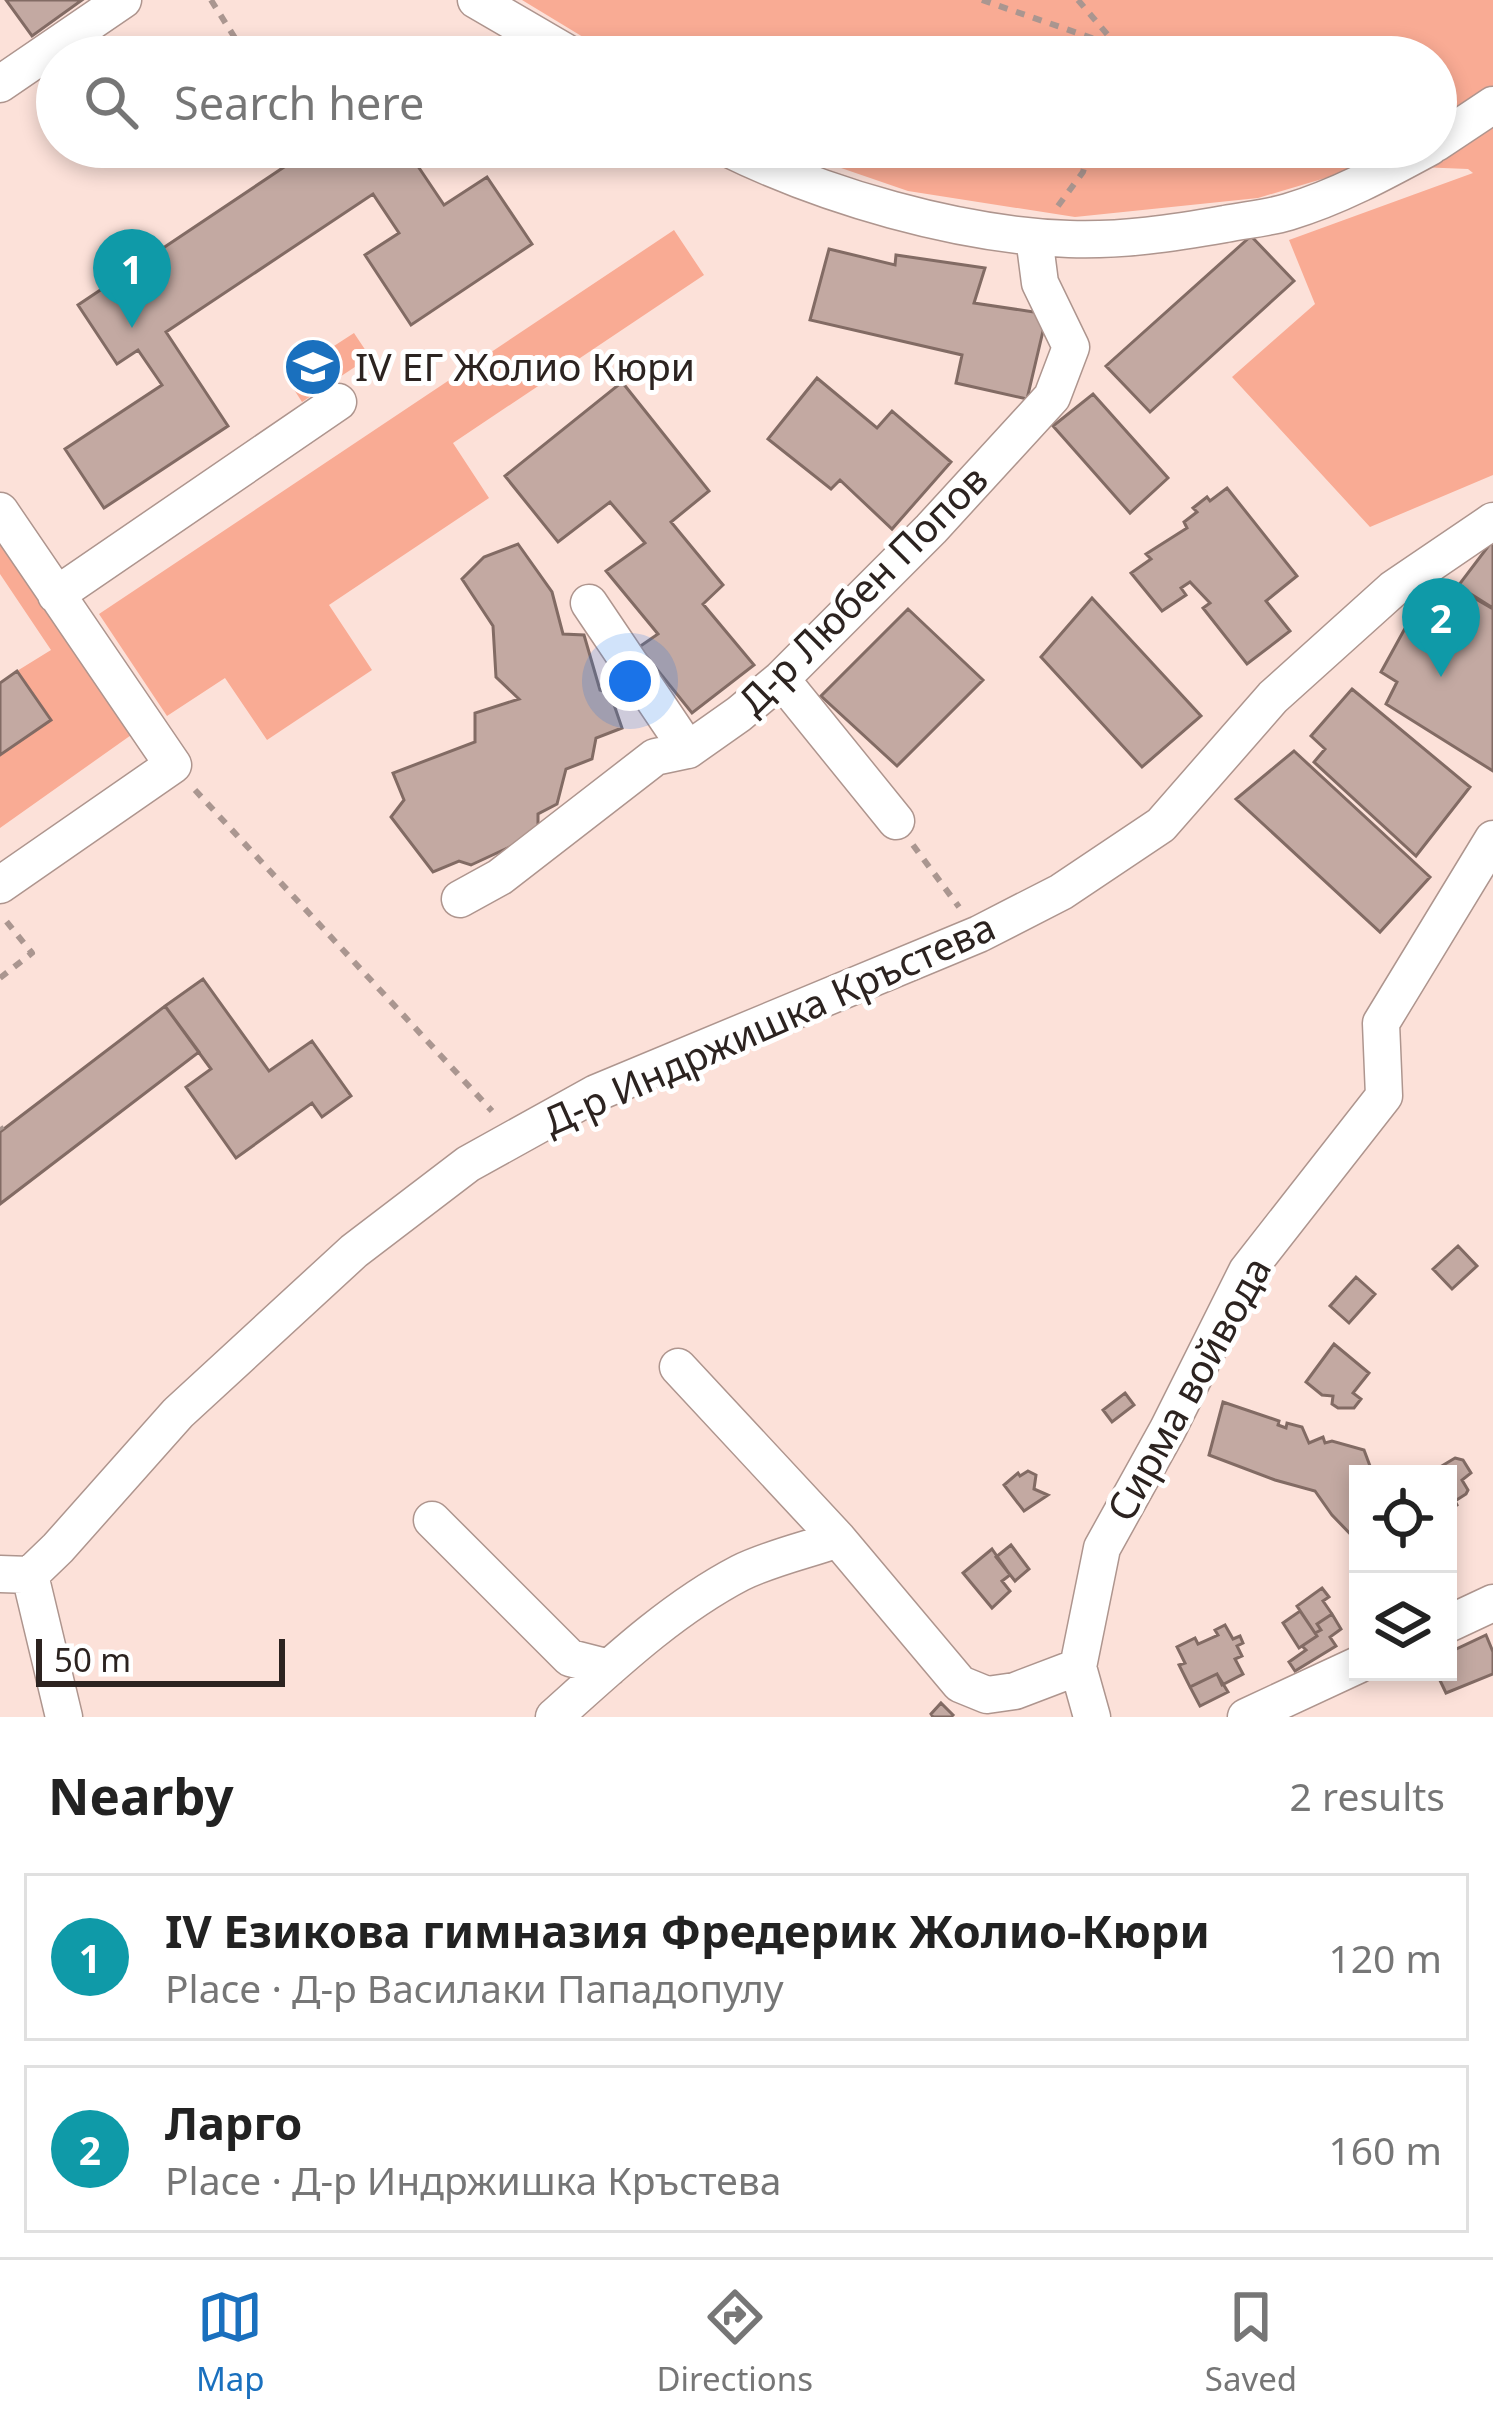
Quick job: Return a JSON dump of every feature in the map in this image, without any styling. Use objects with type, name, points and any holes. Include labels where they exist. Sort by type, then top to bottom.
[{"type":"street","points":[[70,36],[123,0]]},
{"type":"street","points":[[476,0],[538,36]]},
{"type":"street","points":[[0,84],[36,59]]},
{"type":"street","points":[[1457,129],[1493,105]]},
{"type":"street","points":[[777,168],[918,216],[983,230],[1074,239],[1174,233],[1287,213],[1391,168]]},
{"type":"street","name":"Д-р Любен Попов","points":[[460,899],[500,877],[655,757],[688,750],[781,680],[1052,398],[1071,347],[1040,284],[1034,237]]},
{"type":"street","points":[[56,595],[338,402]]},
{"type":"street","points":[[0,511],[172,765],[0,885]]},
{"type":"street","name":"Д-р Индржишка Кръстева","points":[[15,1574],[58,1548],[178,1414],[354,1251],[468,1164],[596,1093],[979,934],[1061,892],[1161,825],[1273,698],[1393,589],[1493,521]]},
{"type":"street","points":[[589,603],[688,750]]},
{"type":"street","points":[[781,680],[896,821]]},
{"type":"street","name":"Сирма войвода","points":[[1092,1717],[1078,1667],[1102,1548],[1247,1271],[1384,1096],[1381,1023],[1493,839]]},
{"type":"street","points":[[678,1367],[838,1539],[960,1684],[987,1695],[1001,1694],[1078,1667]]},
{"type":"street","points":[[432,1520],[570,1658],[609,1668]]},
{"type":"street","points":[[554,1717],[682,1609],[743,1571],[838,1539]]},
{"type":"street","points":[[15,1574],[64,1717]]},
{"type":"street","points":[[1457,1620],[1493,1603]]},
{"type":"street","points":[[1246,1717],[1349,1670]]},
{"type":"path","points":[[211,0],[234,36]]},
{"type":"path","points":[[982,0],[1086,36]]},
{"type":"path","points":[[1078,0],[1109,36]]},
{"type":"path","points":[[1034,237],[1084,168]]},
{"type":"path","points":[[172,765],[515,1136]]},
{"type":"path","points":[[896,821],[979,934]]},
{"type":"path","points":[[0,913],[32,953],[0,978]]},
{"type":"shaded area","points":[[522,0],[1493,0],[1493,475],[1370,527],[1232,377],[1315,304],[1289,240],[1473,173],[1443,168],[1457,168],[1457,36],[581,36]]},
{"type":"shaded area","points":[[841,168],[1359,168],[1258,198],[1075,217],[908,191]]},
{"type":"shaded area","points":[[674,230],[704,275],[453,443],[489,498],[329,605],[372,670],[267,740],[225,678],[167,716],[99,614]]},
{"type":"shaded area","points":[[354,333],[370,357],[302,402],[286,377]]},
{"type":"shaded area","points":[[0,537],[134,733],[0,828],[0,755],[50,720],[17,671],[51,650],[0,574]]},
{"type":"building","points":[[6,0],[82,0],[32,36]]},
{"type":"building","points":[[283,168],[419,168],[444,205],[487,177],[532,244],[411,325],[365,255],[399,233],[373,194],[166,332],[228,426],[104,508],[65,449],[162,385],[138,350],[117,364],[78,305]]},
{"type":"building","points":[[1251,236],[1294,281],[1150,412],[1106,366]]},
{"type":"building","points":[[829,249],[895,265],[896,255],[985,268],[974,303],[1047,314],[1027,399],[956,383],[962,355],[810,320]]},
{"type":"building","points":[[817,378],[877,428],[892,411],[951,462],[892,529],[840,480],[831,489],[768,439]]},
{"type":"building","points":[[622,382],[709,491],[671,522],[723,585],[703,604],[754,665],[692,713],[639,647],[658,634],[606,571],[645,543],[610,502],[558,542],[505,476]]},
{"type":"building","points":[[1093,394],[1168,478],[1130,513],[1053,426]]},
{"type":"building","points":[[1227,488],[1297,576],[1266,601],[1290,631],[1247,664],[1203,608],[1210,603],[1190,582],[1181,588],[1186,595],[1162,611],[1131,573],[1151,559],[1146,554],[1187,528],[1184,522],[1197,512],[1193,508]]},
{"type":"building","points":[[1493,540],[1493,608],[1458,586]]},
{"type":"building","points":[[518,544],[552,592],[563,634],[584,635],[600,690],[610,693],[622,728],[596,738],[592,759],[566,769],[557,804],[538,814],[538,834],[471,865],[459,861],[433,872],[391,817],[404,800],[393,773],[475,742],[475,713],[519,699],[496,677],[493,626],[462,579],[484,557]]},
{"type":"building","points":[[1431,581],[1465,602],[1469,595],[1493,609],[1493,771],[1386,704],[1397,682],[1381,672]]},
{"type":"building","points":[[1092,598],[1201,716],[1142,767],[1041,657]]},
{"type":"building","points":[[908,609],[983,680],[897,766],[821,696]]},
{"type":"building","points":[[17,671],[51,720],[0,755],[0,683]]},
{"type":"building","points":[[1352,689],[1470,787],[1416,856],[1314,762],[1325,749],[1311,736]]},
{"type":"building","points":[[1294,751],[1430,877],[1380,932],[1236,799]]},
{"type":"building","points":[[203,979],[269,1071],[312,1041],[351,1096],[322,1117],[312,1103],[236,1158],[186,1087],[211,1069],[165,1006]]},
{"type":"building","points":[[165,1006],[199,1052],[0,1204],[0,1132]]},
{"type":"building","points":[[1458,1246],[1477,1266],[1452,1289],[1433,1269]]},
{"type":"building","points":[[1356,1277],[1375,1294],[1349,1323],[1330,1306]]},
{"type":"building","points":[[1334,1344],[1369,1373],[1353,1393],[1361,1399],[1354,1408],[1338,1408],[1332,1404],[1333,1396],[1322,1395],[1306,1382]]},
{"type":"building","points":[[1125,1393],[1134,1405],[1112,1422],[1103,1410]]},
{"type":"building","points":[[1223,1402],[1279,1421],[1286,1428],[1287,1423],[1302,1427],[1309,1443],[1323,1437],[1325,1443],[1364,1450],[1370,1465],[1349,1465],[1349,1533],[1315,1491],[1209,1455]]},
{"type":"building","points":[[1455,1458],[1463,1460],[1471,1473],[1462,1480],[1466,1494],[1457,1500],[1457,1465],[1443,1465]]},
{"type":"building","points":[[1028,1471],[1036,1475],[1034,1489],[1048,1495],[1024,1511],[1004,1485]]},
{"type":"building","points":[[1011,1545],[1029,1569],[1015,1581],[996,1557]]},
{"type":"building","points":[[992,1549],[1010,1575],[1002,1581],[1010,1591],[992,1608],[963,1573]]},
{"type":"building","points":[[1322,1588],[1329,1597],[1323,1601],[1332,1614],[1317,1624],[1321,1630],[1315,1633],[1297,1606]]},
{"type":"building","points":[[1300,1611],[1317,1636],[1299,1648],[1283,1623]]},
{"type":"building","points":[[1332,1614],[1341,1629],[1330,1637],[1336,1646],[1295,1671],[1289,1662],[1306,1650],[1302,1646],[1321,1630],[1317,1624]]},
{"type":"building","points":[[1225,1625],[1233,1639],[1240,1636],[1243,1643],[1237,1646],[1242,1656],[1235,1659],[1243,1674],[1222,1685],[1217,1674],[1190,1687],[1179,1665],[1185,1663],[1177,1647],[1218,1635],[1215,1630]]},
{"type":"building","points":[[1486,1635],[1493,1652],[1493,1674],[1446,1693],[1440,1681],[1457,1681],[1457,1649]]},
{"type":"building","points":[[1217,1674],[1228,1692],[1200,1706],[1190,1687]]},
{"type":"building","points":[[941,1703],[953,1715],[951,1717],[933,1717]]},
{"type":"place","name":"IV Езикова гимназия Фредерик Жолио-Кюри","points":[[132,328]]},
{"type":"place","name":"IV ЕГ Жолио Кюри","points":[[313,367]]},
{"type":"place","name":"Ларго","points":[[1441,677]]}]
